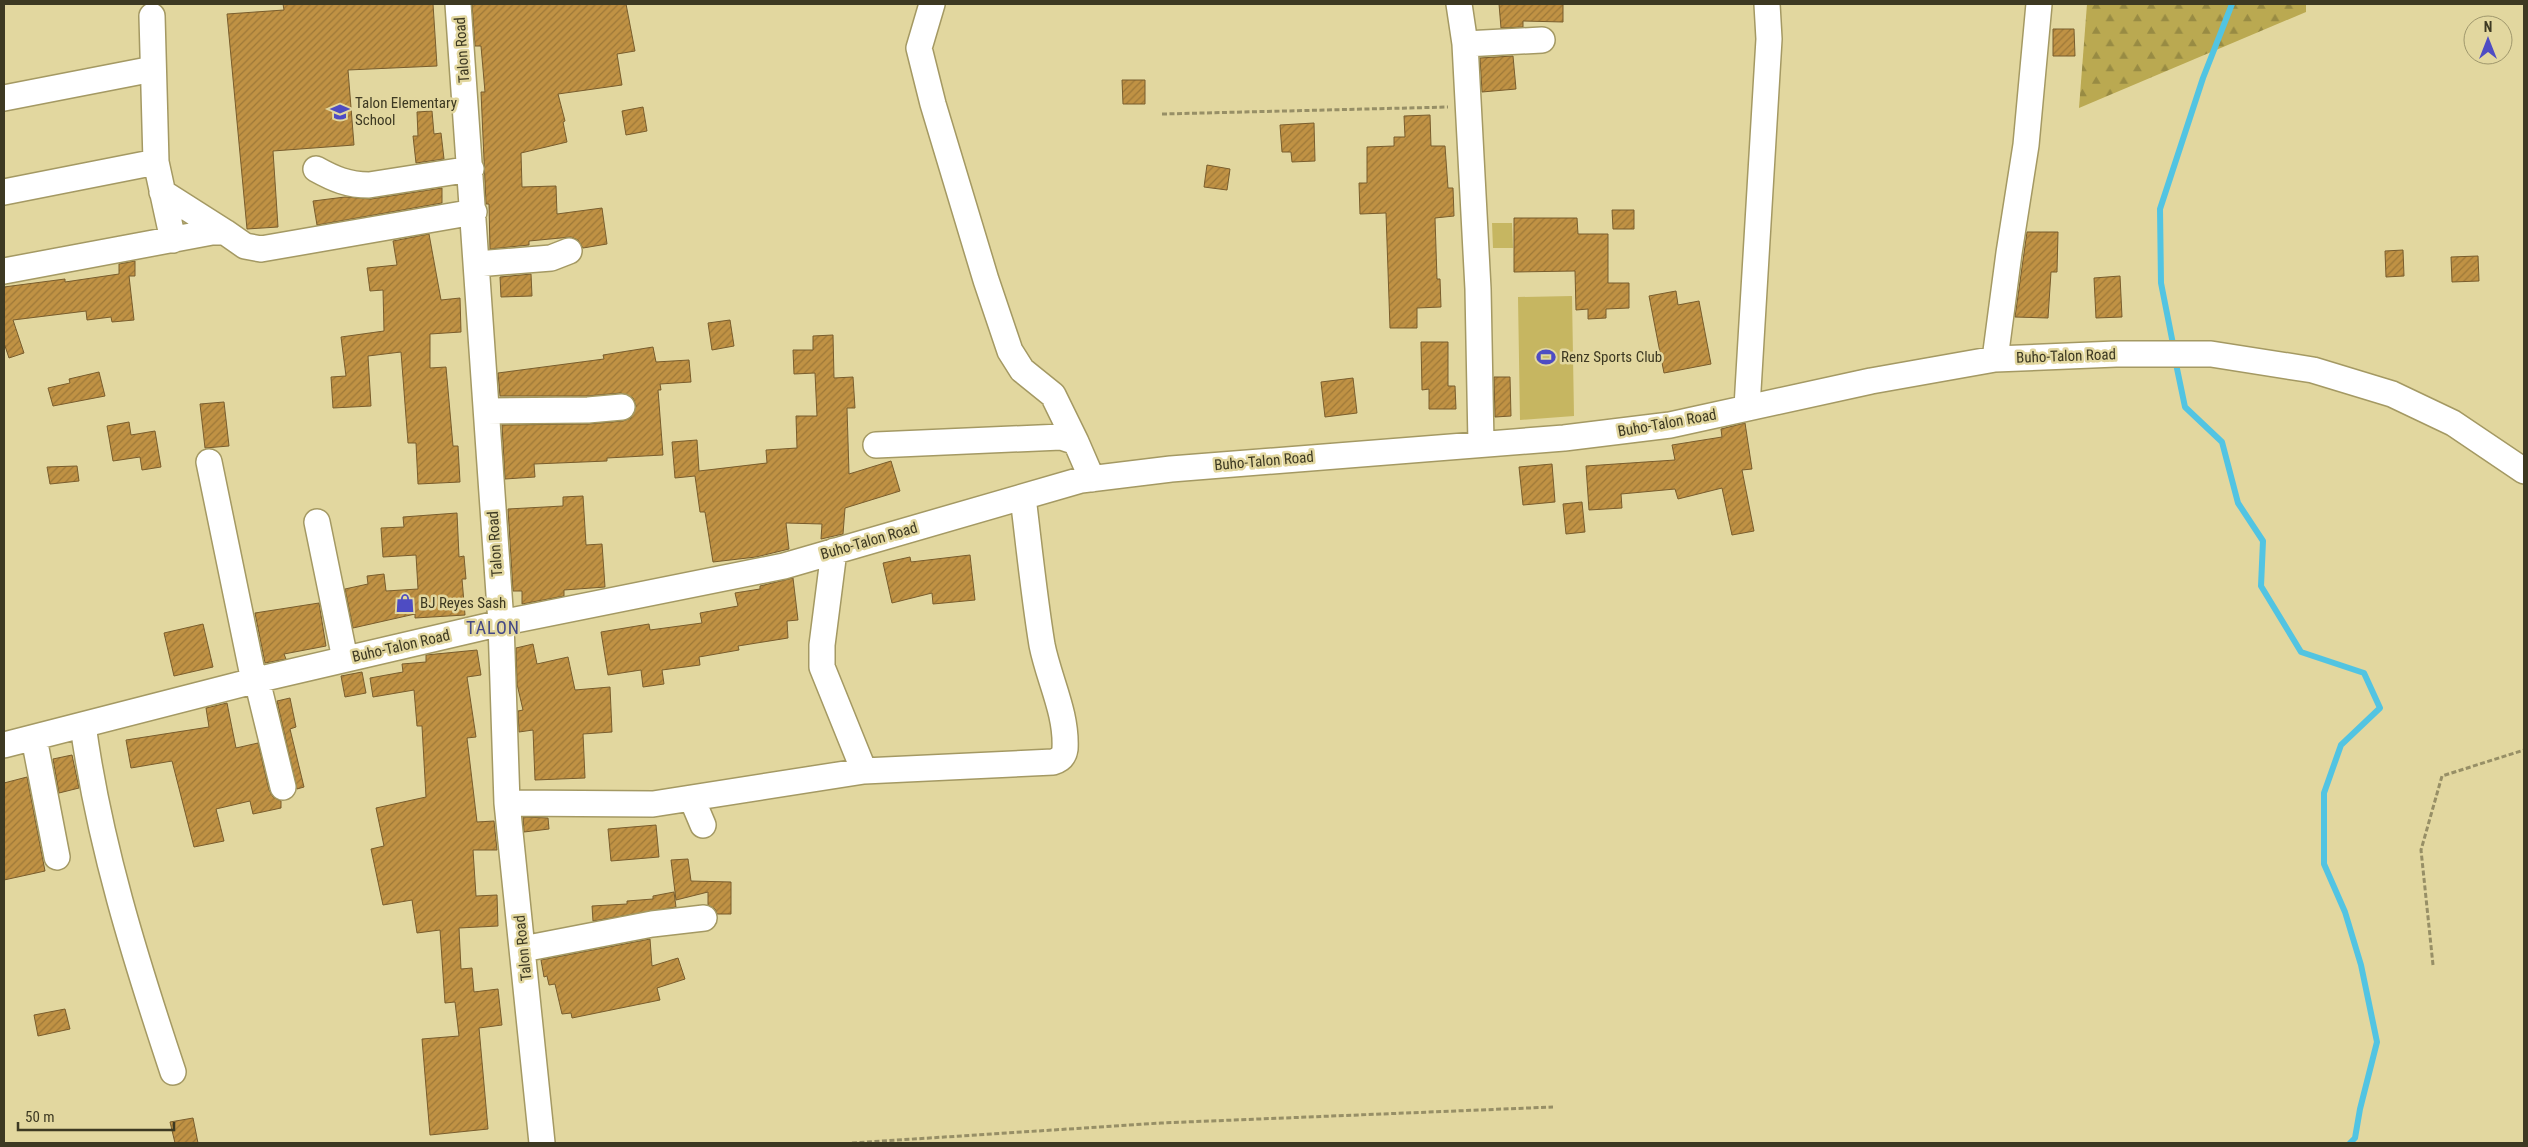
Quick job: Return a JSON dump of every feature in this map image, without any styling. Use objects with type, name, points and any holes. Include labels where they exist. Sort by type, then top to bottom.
[{"type":"street","name":"Talon Road","points":[[458,4],[474,212],[501,623],[507,803],[542,1143]]},
{"type":"street","points":[[932,4],[919,48],[933,104],[986,280],[1010,351],[1022,370],[1053,394],[1092,479]]},
{"type":"street","points":[[1459,4],[1465,44],[1478,289],[1481,444]]},
{"type":"street","points":[[1746,407],[1769,39],[1767,4]]},
{"type":"street","points":[[1995,359],[2026,145],[2039,4]]},
{"type":"street","points":[[152,16],[156,162],[173,240]]},
{"type":"street","points":[[1465,44],[1542,40]]},
{"type":"street","points":[[4,98],[153,69]]},
{"type":"street","points":[[4,192],[156,162]]},
{"type":"street","points":[[316,169],[336,180],[354,185],[369,185],[470,169]]},
{"type":"street","points":[[162,192],[245,246],[261,249],[474,212]]},
{"type":"street","points":[[4,271],[212,232],[228,234]]},
{"type":"street","points":[[477,264],[550,258],[569,251]]},
{"type":"street","name":"Buho-Talon Road","points":[[4,745],[256,681],[501,623],[784,566],[1092,479],[1180,468],[1564,438],[1670,425],[1871,381],[1995,359],[2116,354],[2211,354],[2313,370],[2392,394],[2453,423],[2524,471]]},
{"type":"street","points":[[487,411],[588,410],[622,407]]},
{"type":"street","points":[[876,445],[1062,437],[1076,442]]},
{"type":"street","points":[[209,462],[256,681],[283,787]]},
{"type":"street","points":[[507,803],[653,804],[864,771],[1053,762],[1060,759],[1065,752],[1059,702],[1043,647],[1023,497]]},
{"type":"street","points":[[317,522],[345,660]]},
{"type":"street","points":[[834,551],[822,645],[822,667],[864,771]]},
{"type":"street","points":[[83,725],[90,772],[118,899],[130,930],[148,998],[173,1072]]},
{"type":"street","points":[[34,738],[57,857]]},
{"type":"street","points":[[692,799],[704,825]]},
{"type":"street","points":[[523,949],[644,926],[704,918]]},
{"type":"path","points":[[1162,114],[1468,106]]},
{"type":"path","points":[[2433,965],[2421,850],[2442,776],[2524,750]]},
{"type":"path","points":[[852,1143],[1161,1123],[1552,1107]]},
{"type":"shaded area","points":[[1492,223],[1512,223],[1513,248],[1493,248]]},
{"type":"shaded area","name":"Renz Sports Club","points":[[1572,296],[1574,416],[1520,420],[1518,297]]},
{"type":"green space","points":[[2087,4],[2306,4],[2306,12],[2079,108]]},
{"type":"building","points":[[283,4],[433,4],[437,66],[348,70],[354,145],[273,151],[278,227],[247,229],[227,14],[284,10]]},
{"type":"building","points":[[472,4],[626,4],[635,51],[617,54],[622,85],[558,94],[565,121],[563,122],[567,142],[521,153],[522,187],[556,186],[557,214],[602,208],[607,244],[583,248],[578,240],[571,237],[529,241],[529,245],[490,249],[489,204],[486,204],[481,92],[485,92],[481,46],[475,46]]},
{"type":"building","points":[[1499,4],[1563,4],[1563,22],[1523,21],[1523,27],[1501,28]]},
{"type":"building","points":[[2053,29],[2074,29],[2075,56],[2053,56]]},
{"type":"building","points":[[1513,56],[1516,89],[1482,92],[1480,58]]},
{"type":"building","points":[[1122,80],[1145,80],[1145,104],[1123,104]]},
{"type":"building","points":[[643,107],[647,131],[626,135],[622,111]]},
{"type":"building","points":[[432,111],[434,134],[441,133],[444,159],[416,163],[413,136],[418,136],[417,112]]},
{"type":"building","points":[[1430,115],[1431,146],[1445,146],[1448,188],[1453,188],[1454,216],[1435,218],[1437,279],[1440,279],[1441,307],[1417,308],[1417,328],[1390,328],[1386,213],[1360,214],[1359,183],[1367,183],[1367,147],[1394,146],[1394,137],[1405,137],[1404,116]]},
{"type":"building","points":[[1314,123],[1315,161],[1292,162],[1291,152],[1282,152],[1280,125]]},
{"type":"building","points":[[1207,165],[1230,169],[1227,190],[1204,187]]},
{"type":"building","points":[[442,188],[442,203],[317,225],[313,201],[345,197],[371,199]]},
{"type":"building","points":[[1612,210],[1634,210],[1634,229],[1613,229]]},
{"type":"building","points":[[1514,218],[1577,218],[1578,234],[1608,234],[1608,283],[1629,283],[1629,308],[1606,309],[1606,318],[1588,319],[1588,309],[1576,310],[1575,271],[1514,272]]},
{"type":"building","points":[[2027,232],[2058,232],[2057,272],[2051,272],[2048,318],[2015,317]]},
{"type":"building","points":[[429,234],[441,300],[460,298],[461,332],[430,334],[430,368],[446,367],[453,446],[458,446],[460,482],[418,484],[416,443],[408,443],[401,352],[368,356],[371,406],[333,408],[331,377],[346,376],[341,337],[384,331],[383,290],[370,291],[367,268],[397,265],[393,241]]},
{"type":"building","points":[[2403,250],[2404,276],[2386,277],[2385,251]]},
{"type":"building","points":[[2478,256],[2479,281],[2452,282],[2451,257]]},
{"type":"building","points":[[135,261],[135,276],[129,276],[134,320],[112,322],[111,317],[87,320],[86,311],[13,320],[24,353],[9,358],[4,343],[4,287],[65,279],[65,282],[119,274],[119,264]]},
{"type":"building","points":[[531,274],[532,296],[501,297],[500,277]]},
{"type":"building","points":[[2120,276],[2122,317],[2096,318],[2094,278]]},
{"type":"building","points":[[1676,291],[1678,305],[1699,301],[1711,364],[1664,373],[1649,296]]},
{"type":"building","points":[[730,320],[734,346],[712,350],[708,323]]},
{"type":"building","points":[[833,335],[834,378],[853,377],[855,408],[847,408],[849,474],[891,461],[900,491],[845,508],[843,534],[821,539],[822,524],[786,523],[789,549],[756,557],[713,562],[705,512],[700,512],[695,476],[675,478],[672,442],[697,440],[699,471],[767,463],[766,450],[797,448],[796,416],[817,416],[815,373],[794,374],[793,350],[813,350],[813,336]]},
{"type":"building","points":[[1421,342],[1448,342],[1448,386],[1455,386],[1456,409],[1429,409],[1429,389],[1422,390]]},
{"type":"building","points":[[653,347],[656,362],[689,360],[691,382],[660,384],[661,390],[658,390],[663,455],[607,458],[607,461],[534,464],[535,477],[505,479],[502,425],[588,424],[623,421],[631,418],[636,406],[633,398],[621,393],[587,396],[500,396],[498,373],[604,359],[603,355]]},
{"type":"building","points":[[99,372],[105,396],[53,406],[48,388],[70,383],[69,379]]},
{"type":"building","points":[[1494,377],[1510,377],[1511,416],[1495,417]]},
{"type":"building","points":[[1353,378],[1357,413],[1325,417],[1321,382]]},
{"type":"building","points":[[224,402],[229,446],[205,448],[200,404]]},
{"type":"building","points":[[129,422],[131,435],[155,431],[161,467],[142,470],[140,457],[113,461],[107,426]]},
{"type":"building","points":[[1745,423],[1752,469],[1742,470],[1754,531],[1732,535],[1722,488],[1678,499],[1675,489],[1621,494],[1622,508],[1589,510],[1586,466],[1675,460],[1672,445],[1722,437],[1721,429]]},
{"type":"building","points":[[1552,464],[1555,502],[1523,505],[1519,467]]},
{"type":"building","points":[[77,466],[79,481],[50,484],[47,467]]},
{"type":"building","points":[[583,496],[586,545],[602,544],[605,587],[564,590],[564,596],[522,604],[522,591],[513,591],[508,509],[563,506],[563,497]]},
{"type":"building","points":[[1582,502],[1585,532],[1566,534],[1563,504]]},
{"type":"building","points":[[457,513],[459,557],[464,556],[466,579],[462,579],[465,615],[415,618],[415,614],[353,628],[345,589],[368,584],[367,576],[384,574],[386,591],[418,589],[416,555],[383,557],[381,528],[404,527],[403,517]]},
{"type":"building","points":[[970,555],[975,600],[933,604],[932,593],[892,603],[883,563],[910,557],[911,562]]},
{"type":"building","points":[[793,578],[798,620],[787,621],[788,638],[738,646],[739,650],[699,657],[700,665],[662,670],[664,684],[643,687],[641,670],[608,675],[601,632],[649,624],[650,630],[702,623],[700,613],[738,606],[735,593],[760,589],[760,586]]},
{"type":"building","points":[[319,603],[326,646],[284,654],[286,659],[265,663],[255,613]]},
{"type":"building","points":[[203,624],[213,667],[174,676],[164,633]]},
{"type":"building","points":[[533,644],[537,664],[568,657],[575,690],[610,687],[612,732],[583,734],[585,778],[535,780],[533,730],[519,732],[518,711],[523,710],[517,684],[516,648]]},
{"type":"building","points":[[477,650],[481,675],[467,677],[476,737],[467,738],[477,822],[494,821],[497,850],[473,850],[476,896],[497,895],[498,926],[459,928],[461,969],[472,968],[474,992],[498,989],[502,1025],[479,1028],[488,1129],[430,1135],[422,1039],[459,1036],[455,1002],[445,1003],[440,930],[417,933],[412,900],[383,905],[371,849],[384,846],[376,808],[426,797],[422,726],[417,726],[414,690],[373,697],[370,678],[403,672],[402,664],[426,662],[426,655]]},
{"type":"building","points":[[362,672],[366,693],[345,697],[341,676]]},
{"type":"building","points":[[290,698],[296,727],[290,729],[304,787],[297,789],[277,701]]},
{"type":"building","points":[[227,703],[236,748],[258,743],[269,790],[273,797],[281,801],[281,808],[253,814],[250,801],[216,809],[224,841],[194,847],[172,761],[131,768],[126,740],[209,727],[206,708]]},
{"type":"building","points":[[72,755],[79,788],[59,793],[53,759]]},
{"type":"building","points":[[27,777],[45,871],[4,880],[4,783]]},
{"type":"building","points":[[523,817],[548,818],[549,829],[524,832]]},
{"type":"building","points":[[656,825],[659,857],[611,861],[608,829]]},
{"type":"building","points":[[688,859],[691,881],[731,882],[731,914],[717,914],[715,909],[708,905],[708,892],[676,900],[671,860]]},
{"type":"building","points":[[674,892],[676,907],[593,921],[592,906],[627,904],[627,901],[653,899],[653,896]]},
{"type":"building","points":[[650,939],[652,966],[678,958],[685,979],[657,988],[660,1000],[572,1018],[571,1013],[562,1014],[555,984],[549,985],[547,976],[544,977],[541,960]]},
{"type":"building","points":[[65,1009],[70,1029],[38,1036],[34,1015]]},
{"type":"building","points":[[193,1118],[198,1143],[175,1143],[170,1122]]},
{"type":"waterway","points":[[2174,349],[2161,283],[2160,209],[2203,78],[2232,4]]},
{"type":"waterway","points":[[2175,359],[2185,407],[2222,442],[2238,503],[2263,541],[2261,586],[2301,652],[2364,673],[2380,708],[2341,745],[2324,793],[2324,864],[2345,912],[2361,965],[2377,1042],[2360,1109],[2355,1138],[2350,1143]]},
{"type":"place","name":"Talon Elementary School","points":[[340,112]]},
{"type":"place","name":"Renz Sports Club","points":[[1546,357]]},
{"type":"place","name":"BJ Reyes Sash","points":[[405,603]]},
{"type":"district","name":"TALON","points":[[493,627]]}]
